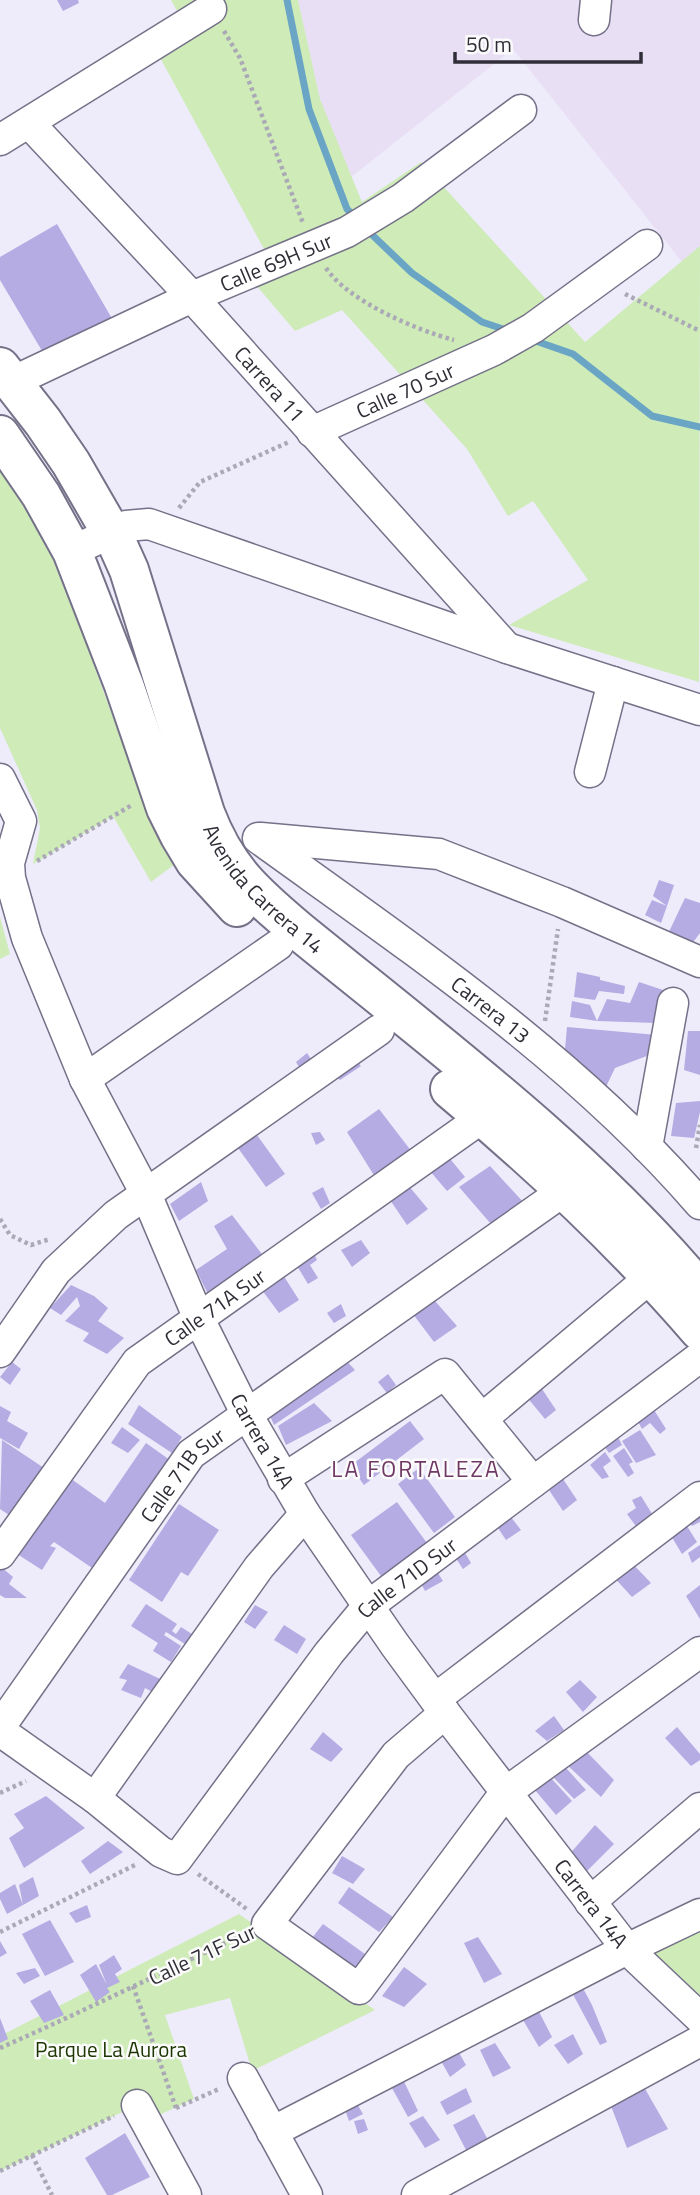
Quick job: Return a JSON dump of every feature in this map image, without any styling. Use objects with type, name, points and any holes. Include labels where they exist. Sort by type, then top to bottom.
[{"type":"main road","name":"Avenida Carrera 14","points":[[6,375],[71,463],[130,570],[213,835],[239,876],[261,899],[541,1130],[643,1225],[700,1290]]},
{"type":"main road","name":"Avenida Carrera 14","points":[[0,435],[41,495],[72,551],[120,673],[159,788],[180,836],[195,861],[228,899],[278,945],[484,1117],[565,1190],[652,1276],[700,1331]]},
{"type":"street","points":[[0,140],[211,9]]},
{"type":"street","name":"Calle 69H Sur","points":[[6,375],[347,232],[403,198],[521,110]]},
{"type":"street","name":"Carrera 11","points":[[29,123],[192,298],[507,648]]},
{"type":"street","name":"Calle 70 Sur","points":[[312,432],[500,347],[533,328],[647,245]]},
{"type":"street","points":[[72,551],[136,524],[149,524],[507,648],[700,710]]},
{"type":"street","points":[[590,772],[613,682]]},
{"type":"street","points":[[0,779],[21,821],[6,872]]},
{"type":"street","points":[[213,835],[439,854],[562,902],[700,962]]},
{"type":"street","name":"Carrera 13","points":[[258,838],[481,1000],[541,1049],[657,1157],[700,1204]]},
{"type":"street","name":"Carrera 14A","points":[[6,872],[26,938],[85,1079],[146,1194],[199,1319],[283,1479],[368,1605],[505,1793],[627,1948],[700,2018]]},
{"type":"street","points":[[85,1079],[278,945]]},
{"type":"street","points":[[673,1003],[657,1157],[698,1160]]},
{"type":"street","points":[[0,1352],[56,1271],[116,1215],[379,1030]]},
{"type":"street","name":"Calle 71A Sur","points":[[0,1554],[137,1362],[484,1117]]},
{"type":"street","name":"Calle 71B Sur","points":[[0,1729],[191,1454],[565,1190]]},
{"type":"street","points":[[483,1418],[652,1276]]},
{"type":"street","name":"Calle 71D Sur","points":[[169,1855],[368,1605],[700,1357]]},
{"type":"street","points":[[283,1479],[445,1374],[533,1482]]},
{"type":"street","name":"Calle 71F Sur","points":[[267,1924],[396,1755],[440,1706],[700,1497]]},
{"type":"street","points":[[95,1798],[259,1567],[305,1514]]},
{"type":"street","points":[[267,1924],[359,1989],[505,1793],[700,1652]]},
{"type":"street","points":[[0,1729],[169,1855]]},
{"type":"street","points":[[590,1902],[700,1808]]},
{"type":"street","points":[[272,2132],[627,1948],[700,1914]]},
{"type":"street","points":[[416,2195],[700,2041]]},
{"type":"street","points":[[243,2078],[307,2195]]},
{"type":"street","points":[[141,2113],[186,2195]]},
{"type":"path","points":[[211,9],[240,58],[312,247],[330,274],[357,297],[414,327],[500,347]]},
{"type":"path","points":[[598,281],[700,331]]},
{"type":"path","points":[[163,528],[200,482],[312,432]]},
{"type":"path","points":[[6,872],[159,788]]},
{"type":"path","points":[[541,1049],[562,902]]},
{"type":"path","points":[[698,1160],[700,1125]]},
{"type":"path","points":[[0,1219],[10,1235],[31,1245],[55,1237]]},
{"type":"path","points":[[0,1932],[169,1855],[267,1924]]},
{"type":"path","name":"Calle 71F Sur","points":[[0,2048],[96,2006],[267,1924]]},
{"type":"path","points":[[133,1986],[176,2108]]},
{"type":"path","points":[[0,2171],[32,2155],[141,2113],[176,2108],[243,2078]]},
{"type":"path","points":[[32,2155],[52,2195]]},
{"type":"shaded area","points":[[298,0],[700,0],[700,246],[682,262],[513,49],[350,178],[320,99]]},
{"type":"green space","points":[[171,0],[298,0],[320,99],[362,202],[421,162],[585,342],[700,246],[699,682],[509,625],[588,580],[533,501],[508,516],[467,449],[342,310],[295,331],[238,264],[265,251],[157,52],[188,31]]},
{"type":"green space","points":[[0,459],[42,533],[146,807],[175,864],[151,882],[113,816],[33,864],[40,828],[37,810],[0,728]]},
{"type":"green space","points":[[0,917],[10,954],[0,959]]},
{"type":"green space","name":"Parque La Aurora","points":[[239,1914],[375,2010],[252,2071],[230,1998],[165,2015],[194,2099],[146,2121],[137,2105],[0,2171],[0,2036]]},
{"type":"green space","points":[[700,1929],[700,1995],[652,1951]]},
{"type":"building","points":[[57,0],[78,0],[79,3],[63,11]]},
{"type":"building","points":[[57,224],[114,322],[48,361],[0,280],[0,257]]},
{"type":"building","points":[[659,880],[674,885],[667,906],[653,896]]},
{"type":"building","points":[[685,898],[700,903],[700,933],[691,945],[666,938]]},
{"type":"building","points":[[652,900],[667,906],[661,923],[645,915]]},
{"type":"building","points":[[577,972],[625,986],[624,994],[599,991],[595,1000],[574,997]]},
{"type":"building","points":[[639,982],[666,991],[656,1023],[597,1021],[607,999],[630,1003]]},
{"type":"building","points":[[572,1001],[590,1005],[597,1021],[570,1017]]},
{"type":"building","points":[[567,1027],[657,1035],[652,1054],[615,1068],[604,1091],[564,1060]]},
{"type":"building","points":[[688,1031],[700,1031],[700,1075],[684,1070]]},
{"type":"building","points":[[307,1053],[311,1059],[299,1067],[296,1062]]},
{"type":"building","points":[[353,1057],[361,1066],[340,1080],[332,1073]]},
{"type":"building","points":[[700,1101],[694,1138],[671,1136],[676,1103]]},
{"type":"building","points":[[379,1109],[412,1152],[375,1177],[347,1132]]},
{"type":"building","points":[[320,1132],[325,1140],[316,1145],[311,1133]]},
{"type":"building","points":[[257,1135],[285,1174],[266,1187],[238,1148]]},
{"type":"building","points":[[442,1149],[465,1177],[447,1191],[424,1164]]},
{"type":"building","points":[[490,1166],[525,1204],[491,1224],[459,1187]]},
{"type":"building","points":[[403,1179],[428,1209],[407,1225],[384,1191]]},
{"type":"building","points":[[201,1182],[208,1201],[179,1221],[170,1204]]},
{"type":"building","points":[[323,1187],[330,1203],[321,1209],[312,1193]]},
{"type":"building","points":[[232,1215],[265,1258],[208,1294],[196,1270],[227,1249],[214,1226]]},
{"type":"building","points":[[361,1240],[370,1253],[352,1267],[341,1250]]},
{"type":"building","points":[[312,1249],[317,1260],[310,1265],[318,1278],[308,1284],[294,1261]]},
{"type":"building","points":[[278,1267],[299,1300],[279,1313],[256,1282]]},
{"type":"building","points":[[71,1285],[94,1296],[108,1308],[98,1321],[124,1338],[107,1354],[83,1341],[89,1333],[65,1321],[80,1306],[77,1297],[61,1315],[50,1308]]},
{"type":"building","points":[[435,1301],[457,1326],[434,1342],[413,1314]]},
{"type":"building","points":[[341,1304],[346,1316],[334,1323],[327,1313]]},
{"type":"building","points":[[342,1356],[355,1370],[274,1425],[266,1407]]},
{"type":"building","points":[[12,1362],[21,1369],[10,1385],[0,1377]]},
{"type":"building","points":[[388,1374],[396,1385],[387,1393],[378,1382]]},
{"type":"building","points":[[540,1386],[556,1410],[545,1419],[526,1396]]},
{"type":"building","points":[[649,1402],[666,1429],[660,1434],[650,1423],[642,1429],[634,1414]]},
{"type":"building","points":[[314,1403],[332,1421],[286,1445],[278,1426]]},
{"type":"building","points":[[139,1405],[182,1437],[172,1453],[128,1424]]},
{"type":"building","points":[[0,1406],[11,1412],[7,1421],[28,1433],[19,1449],[0,1438]]},
{"type":"building","points":[[410,1421],[424,1439],[364,1485],[350,1466]]},
{"type":"building","points":[[122,1427],[140,1440],[128,1453],[111,1443]]},
{"type":"building","points":[[614,1429],[622,1445],[609,1453],[599,1439]]},
{"type":"building","points":[[640,1430],[656,1455],[636,1463],[622,1441]]},
{"type":"building","points":[[2,1440],[47,1470],[15,1519],[0,1509]]},
{"type":"building","points":[[146,1443],[174,1463],[98,1572],[54,1542],[50,1546],[56,1548],[42,1570],[14,1552],[70,1478],[105,1503]]},
{"type":"building","points":[[624,1448],[633,1462],[629,1464],[634,1473],[628,1477],[613,1456]]},
{"type":"building","points":[[605,1452],[611,1461],[603,1467],[609,1477],[602,1479],[590,1465]]},
{"type":"building","points":[[419,1468],[455,1517],[434,1533],[398,1484]]},
{"type":"building","points":[[557,1470],[577,1500],[563,1511],[543,1481]]},
{"type":"building","points":[[641,1496],[654,1517],[638,1529],[627,1514],[636,1508],[632,1500]]},
{"type":"building","points":[[397,1502],[435,1554],[389,1587],[351,1535]]},
{"type":"building","points":[[179,1504],[219,1530],[188,1576],[181,1572],[162,1602],[129,1580]]},
{"type":"building","points":[[700,1506],[700,1522],[692,1526],[686,1516]]},
{"type":"building","points":[[507,1512],[521,1530],[506,1540],[494,1522]]},
{"type":"building","points":[[685,1523],[697,1542],[682,1554],[670,1534]]},
{"type":"building","points":[[700,1545],[700,1557],[692,1563],[688,1553]]},
{"type":"building","points":[[464,1551],[471,1563],[463,1569],[455,1557]]},
{"type":"building","points":[[628,1559],[651,1583],[632,1597],[610,1573]]},
{"type":"building","points":[[431,1562],[443,1581],[425,1591],[415,1572]]},
{"type":"building","points":[[0,1566],[13,1577],[9,1584],[27,1598],[5,1598],[0,1595]]},
{"type":"building","points":[[700,1585],[700,1619],[686,1596]]},
{"type":"building","points":[[146,1604],[177,1624],[172,1631],[176,1634],[181,1627],[192,1634],[185,1644],[166,1632],[164,1635],[181,1646],[171,1662],[153,1651],[158,1643],[131,1626]]},
{"type":"building","points":[[255,1605],[268,1612],[255,1629],[244,1622]]},
{"type":"building","points":[[284,1625],[306,1639],[297,1654],[274,1640]]},
{"type":"building","points":[[128,1664],[171,1684],[160,1696],[145,1688],[141,1698],[121,1690],[127,1680],[119,1678]]},
{"type":"building","points":[[580,1680],[597,1697],[583,1712],[566,1692]]},
{"type":"building","points":[[554,1716],[564,1730],[547,1741],[535,1731]]},
{"type":"building","points":[[677,1727],[700,1754],[700,1760],[691,1766],[665,1738]]},
{"type":"building","points":[[323,1732],[343,1749],[331,1762],[310,1749]]},
{"type":"building","points":[[583,1748],[614,1780],[601,1797],[564,1762]]},
{"type":"building","points":[[566,1768],[586,1790],[574,1799],[554,1778]]},
{"type":"building","points":[[551,1778],[572,1801],[556,1815],[535,1790]]},
{"type":"building","points":[[46,1796],[85,1828],[24,1868],[9,1838],[24,1828],[14,1814]]},
{"type":"building","points":[[595,1825],[614,1844],[584,1874],[567,1857]]},
{"type":"building","points":[[108,1841],[123,1852],[90,1874],[81,1861]]},
{"type":"building","points":[[342,1856],[365,1869],[353,1884],[332,1873]]},
{"type":"building","points":[[33,1877],[39,1896],[23,1905],[19,1885]]},
{"type":"building","points":[[15,1884],[23,1905],[7,1914],[0,1893]]},
{"type":"building","points":[[349,1887],[393,1917],[379,1932],[338,1903]]},
{"type":"building","points":[[87,1905],[91,1917],[76,1923],[69,1913]]},
{"type":"building","points":[[50,1920],[74,1962],[45,1976],[22,1934]]},
{"type":"building","points":[[323,1924],[365,1954],[352,1975],[308,1943]]},
{"type":"building","points":[[478,1937],[502,1974],[484,1983],[464,1943]]},
{"type":"building","points":[[0,1941],[7,1953],[0,1957]]},
{"type":"building","points":[[114,1955],[122,1969],[115,1974],[120,1982],[107,1988],[110,1992],[96,2002],[80,1975],[96,1964],[107,1985],[99,1965]]},
{"type":"building","points":[[404,1967],[427,1984],[404,2007],[382,1996]]},
{"type":"building","points":[[35,1968],[40,1976],[24,1984],[16,1973]]},
{"type":"building","points":[[578,1979],[607,2042],[600,2045],[568,1985]]},
{"type":"building","points":[[50,1990],[64,2015],[44,2023],[30,2001]]},
{"type":"building","points":[[536,2006],[552,2037],[539,2047],[520,2015]]},
{"type":"building","points":[[0,2018],[8,2039],[0,2043]]},
{"type":"building","points":[[573,2034],[583,2054],[568,2064],[554,2045]]},
{"type":"building","points":[[453,2042],[466,2065],[450,2077],[436,2052]]},
{"type":"building","points":[[495,2043],[511,2068],[493,2077],[480,2050]]},
{"type":"building","points":[[400,2073],[418,2111],[408,2117],[387,2079]]},
{"type":"building","points":[[640,2080],[668,2129],[627,2148],[608,2098]]},
{"type":"building","points":[[466,2088],[472,2102],[447,2115],[440,2102]]},
{"type":"building","points":[[353,2097],[363,2114],[349,2121],[342,2101]]},
{"type":"building","points":[[474,2114],[488,2140],[466,2150],[453,2125]]},
{"type":"building","points":[[423,2116],[440,2140],[425,2148],[409,2123]]},
{"type":"building","points":[[364,2119],[368,2130],[358,2134],[354,2121]]},
{"type":"building","points":[[125,2133],[150,2177],[107,2195],[85,2158]]},
{"type":"waterway","points":[[287,0],[309,109],[347,209],[356,218]]},
{"type":"waterway","points":[[366,229],[412,273],[482,322],[509,331]]},
{"type":"waterway","points":[[530,339],[573,354],[652,416],[700,427]]},
{"type":"district","name":"LA FORTALEZA","points":[[416,1468]]}]
